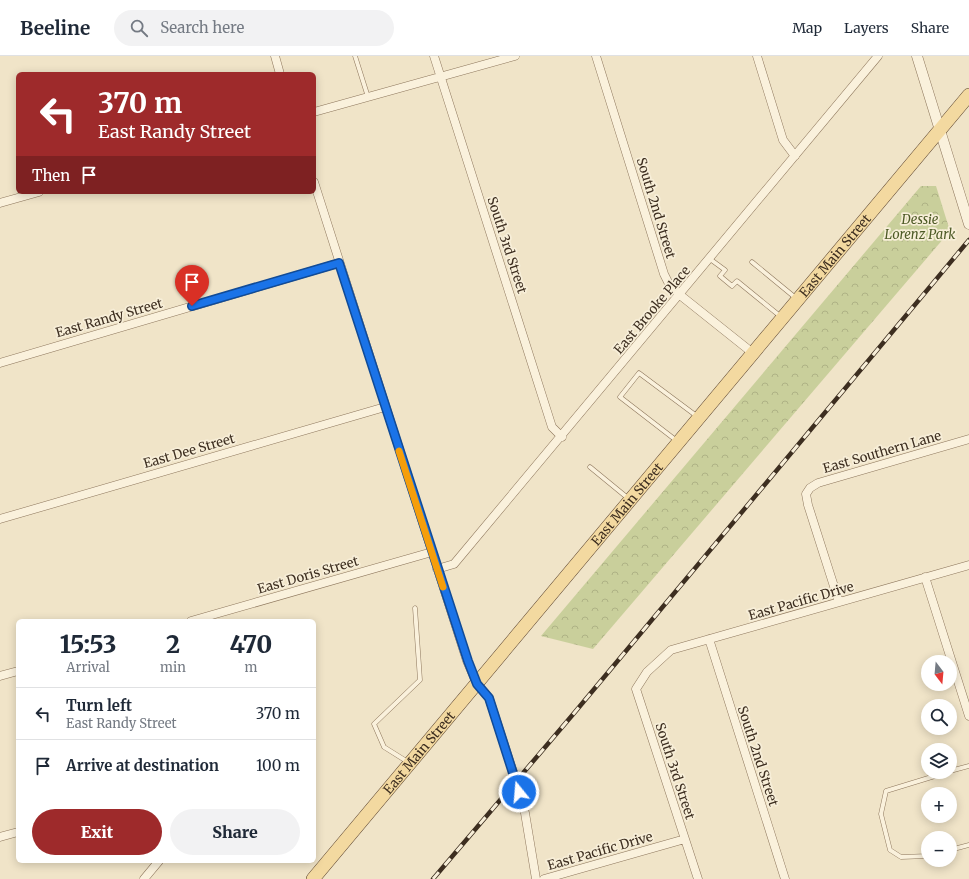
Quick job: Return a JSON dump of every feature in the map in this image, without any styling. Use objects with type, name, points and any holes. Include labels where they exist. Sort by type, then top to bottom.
[{"type":"main road","name":"East Main Street","points":[[313,879],[754,354],[969,95]]},
{"type":"street","points":[[275,56],[279,72]]},
{"type":"street","name":"South 3rd Street","points":[[434,56],[552,427],[562,437]]},
{"type":"street","points":[[316,111],[515,56]]},
{"type":"street","name":"South 2nd Street","points":[[596,56],[664,274],[669,284],[680,295],[754,354]]},
{"type":"street","points":[[757,56],[783,140],[795,156]]},
{"type":"street","name":"East Brooke Place","points":[[438,569],[454,564],[562,437],[878,56]]},
{"type":"street","points":[[918,56],[969,224]]},
{"type":"street","points":[[316,188],[432,552],[477,684],[489,698],[516,781],[525,813],[536,879]]},
{"type":"street","points":[[0,204],[32,194]]},
{"type":"street","name":"East Randy Street","points":[[0,363],[339,263]]},
{"type":"street","name":"East Dee Street","points":[[0,518],[385,407]]},
{"type":"street","name":"East Southern Lane","points":[[839,602],[806,494],[810,488],[818,483],[969,439]]},
{"type":"street","name":"East Doris Street","points":[[198,619],[432,552]]},
{"type":"street","name":"East Pacific Drive","points":[[647,672],[671,650],[969,564]]},
{"type":"street","points":[[925,577],[969,716]]},
{"type":"street","name":"South 2nd Street","points":[[709,639],[785,879]]},
{"type":"street","points":[[0,676],[16,672]]},
{"type":"street","name":"South 3rd Street","points":[[647,672],[636,689],[698,879]]},
{"type":"street","points":[[0,838],[16,833]]},
{"type":"street","name":"East Pacific Drive","points":[[544,879],[685,839]]},
{"type":"street","points":[[144,879],[157,863]]},
{"type":"lane","points":[[355,56],[368,97]]},
{"type":"lane","points":[[710,259],[725,270],[720,276],[732,286],[736,281],[783,318]]},
{"type":"lane","points":[[752,262],[798,300]]},
{"type":"lane","points":[[679,442],[620,397],[639,373],[700,418]]},
{"type":"lane","points":[[590,467],[631,500]]},
{"type":"lane","points":[[410,763],[384,747],[374,724],[420,680],[415,608]]},
{"type":"lane","points":[[957,770],[969,766]]},
{"type":"lane","points":[[921,856],[901,857],[890,850],[881,814],[886,791],[926,779]]},
{"type":"lane","points":[[957,848],[969,845]]},
{"type":"green space","name":"Dessie Lorenz Park","points":[[921,186],[936,186],[950,231],[593,649],[541,636]]},
{"type":"railway","points":[[433,879],[575,712],[969,240]]},
{"type":"slow traffic","points":[[399,451],[443,587]]},
{"type":"route","points":[[192,306],[339,263],[468,661],[477,684],[489,698],[519,792]]}]
